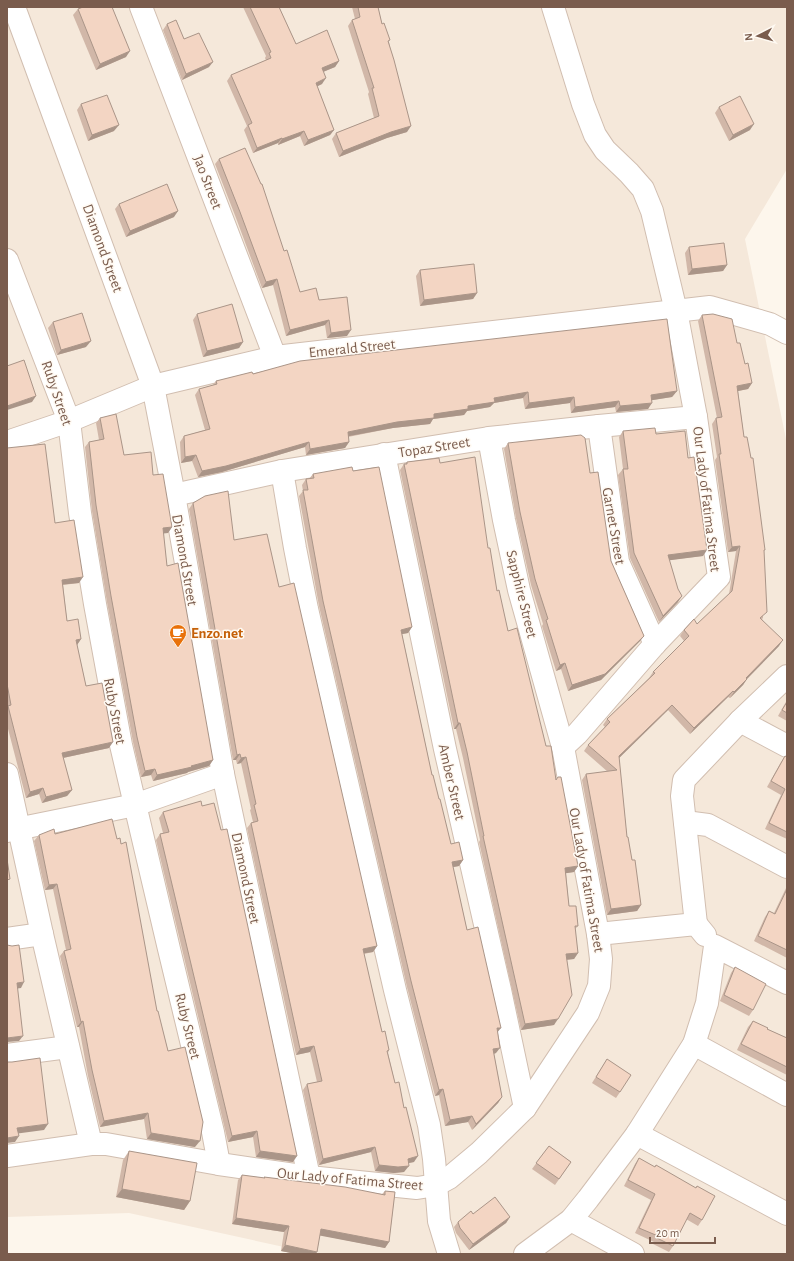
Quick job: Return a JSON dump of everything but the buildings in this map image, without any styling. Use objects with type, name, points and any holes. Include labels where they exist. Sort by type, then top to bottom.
[{"type":"street","name":"Diamond Street","points":[[14,7],[153,386],[174,495],[223,774],[310,1176]]},
{"type":"street","name":"Jao Street","points":[[140,7],[275,357]]},
{"type":"street","name":"Our Lady of Fatima Street","points":[[7,1156],[91,1144],[106,1144],[219,1164],[310,1176],[417,1188],[436,1185],[450,1178],[479,1153],[525,1108],[588,1013],[598,986],[601,959],[598,934],[563,747],[577,734],[655,644],[719,577],[696,417],[676,311],[652,211],[643,189],[605,150],[595,134],[583,104],[553,7]]},
{"type":"street","name":"Ruby Street","points":[[7,260],[69,421],[80,513],[121,745],[214,1132],[219,1164]]},
{"type":"street","name":"Emerald Street","points":[[7,442],[69,421],[153,386],[275,357],[710,307],[770,324],[787,333]]},
{"type":"street","name":"Topaz Street","points":[[174,495],[282,471],[489,438],[696,417]]},
{"type":"street","name":"Garnet Street","points":[[599,426],[618,562],[655,644]]},
{"type":"street","name":"Sapphire Street","points":[[489,438],[519,590],[563,747]]},
{"type":"street","name":"Amber Street","points":[[384,454],[445,749],[500,990],[525,1108]]},
{"type":"street","points":[[282,471],[295,548],[309,617],[393,982],[429,1125],[434,1159],[439,1221],[449,1254]]},
{"type":"street","points":[[787,676],[740,721],[684,780],[682,796],[696,924],[715,946],[787,983]]},
{"type":"street","points":[[740,721],[787,746]]},
{"type":"street","points":[[7,774],[13,830],[42,934],[91,1144]]},
{"type":"street","points":[[13,830],[135,805],[223,774]]},
{"type":"street","points":[[685,822],[708,826],[787,868]]},
{"type":"street","points":[[598,934],[696,924]]},
{"type":"street","points":[[7,939],[42,934]]},
{"type":"street","points":[[525,1254],[571,1220],[637,1134],[694,1044],[707,1003],[715,946]]},
{"type":"street","points":[[694,1044],[787,1095]]},
{"type":"street","points":[[7,1055],[68,1047]]},
{"type":"street","points":[[637,1134],[787,1214]]},
{"type":"street","points":[[571,1220],[633,1254]]},
{"type":"shaded area","points":[[7,7],[787,7],[787,169],[745,239],[787,444],[787,1254],[316,1254],[129,1213],[7,1217]]},
{"type":"place","name":"Enzo.net","points":[[178,648]]}]
